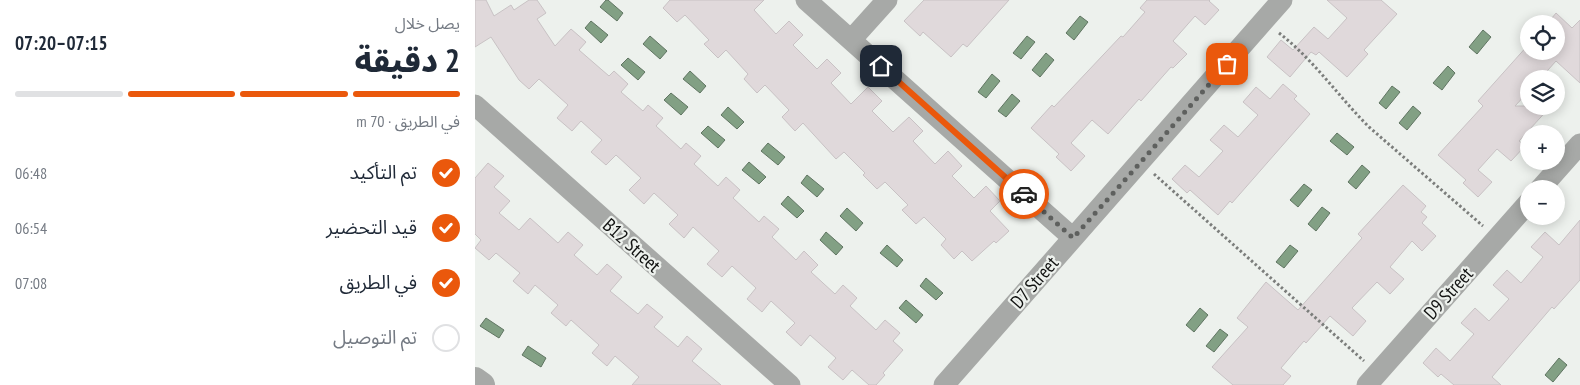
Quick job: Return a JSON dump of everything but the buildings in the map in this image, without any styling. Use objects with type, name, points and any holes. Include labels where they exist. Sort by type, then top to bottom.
[{"type":"street","points":[[805,0],[1073,238]]},
{"type":"street","points":[[851,40],[887,0]]},
{"type":"street","name":"D7 Street","points":[[944,385],[1282,0]]},
{"type":"street","name":"B12 Street","points":[[475,105],[790,385]]},
{"type":"street","points":[[1548,180],[1580,144]]},
{"type":"street","name":"D9 Street","points":[[1372,379],[1520,212]]},
{"type":"street","points":[[475,380],[481,385]]},
{"type":"path","points":[[1264,21],[1306,56],[1353,111],[1369,126],[1497,238]]},
{"type":"path","points":[[1141,162],[1372,379]]},
{"type":"shaded area","points":[[606,0],[623,13],[617,21],[600,7]]},
{"type":"shaded area","points":[[1080,16],[1088,22],[1074,40],[1066,33]]},
{"type":"shaded area","points":[[591,21],[608,35],[601,43],[585,28]]},
{"type":"shaded area","points":[[1483,30],[1491,37],[1477,54],[1469,47]]},
{"type":"shaded area","points":[[650,36],[667,51],[660,59],[643,44]]},
{"type":"shaded area","points":[[1027,36],[1035,42],[1021,59],[1013,53]]},
{"type":"shaded area","points":[[1046,53],[1054,60],[1040,77],[1032,70]]},
{"type":"shaded area","points":[[628,58],[645,72],[638,80],[621,65]]},
{"type":"shaded area","points":[[1448,66],[1455,73],[1442,90],[1433,83]]},
{"type":"shaded area","points":[[690,71],[706,86],[700,93],[683,79]]},
{"type":"shaded area","points":[[992,74],[1000,81],[986,98],[978,92]]},
{"type":"shaded area","points":[[1392,86],[1400,92],[1386,109],[1379,103]]},
{"type":"shaded area","points":[[671,93],[688,107],[681,115],[664,100]]},
{"type":"shaded area","points":[[1012,94],[1020,101],[1006,117],[998,111]]},
{"type":"shaded area","points":[[1413,106],[1421,113],[1407,130],[1399,123]]},
{"type":"shaded area","points":[[728,107],[744,122],[737,129],[721,115]]},
{"type":"shaded area","points":[[708,126],[725,140],[718,148],[701,133]]},
{"type":"shaded area","points":[[1337,133],[1354,147],[1347,155],[1330,141]]},
{"type":"shaded area","points":[[768,143],[785,157],[778,165],[761,151]]},
{"type":"shaded area","points":[[749,162],[766,177],[759,184],[742,170]]},
{"type":"shaded area","points":[[1362,165],[1370,172],[1356,189],[1348,182]]},
{"type":"shaded area","points":[[807,175],[824,189],[817,197],[801,183]]},
{"type":"shaded area","points":[[1304,184],[1312,190],[1298,207],[1290,200]]},
{"type":"shaded area","points":[[788,196],[804,211],[797,218],[781,204]]},
{"type":"shaded area","points":[[1322,207],[1330,213],[1316,231],[1308,224]]},
{"type":"shaded area","points":[[847,208],[863,223],[856,231],[840,216]]},
{"type":"shaded area","points":[[826,232],[843,247],[836,255],[820,240]]},
{"type":"shaded area","points":[[887,245],[903,260],[897,267],[880,253]]},
{"type":"shaded area","points":[[1290,245],[1298,251],[1284,268],[1276,262]]},
{"type":"shaded area","points":[[926,278],[943,293],[936,300],[920,286]]},
{"type":"shaded area","points":[[906,300],[923,315],[916,323],[899,308]]},
{"type":"shaded area","points":[[1200,308],[1208,315],[1194,332],[1186,325]]},
{"type":"shaded area","points":[[486,318],[504,330],[499,338],[480,326]]},
{"type":"shaded area","points":[[1220,329],[1228,335],[1214,352],[1206,346]]},
{"type":"shaded area","points":[[528,346],[546,358],[541,367],[522,355]]},
{"type":"shaded area","points":[[1559,358],[1567,365],[1553,382],[1545,375]]},
{"type":"way so far","points":[[1024,194],[1073,238],[1227,64]]},
{"type":"route","points":[[881,66],[1024,194]]}]
